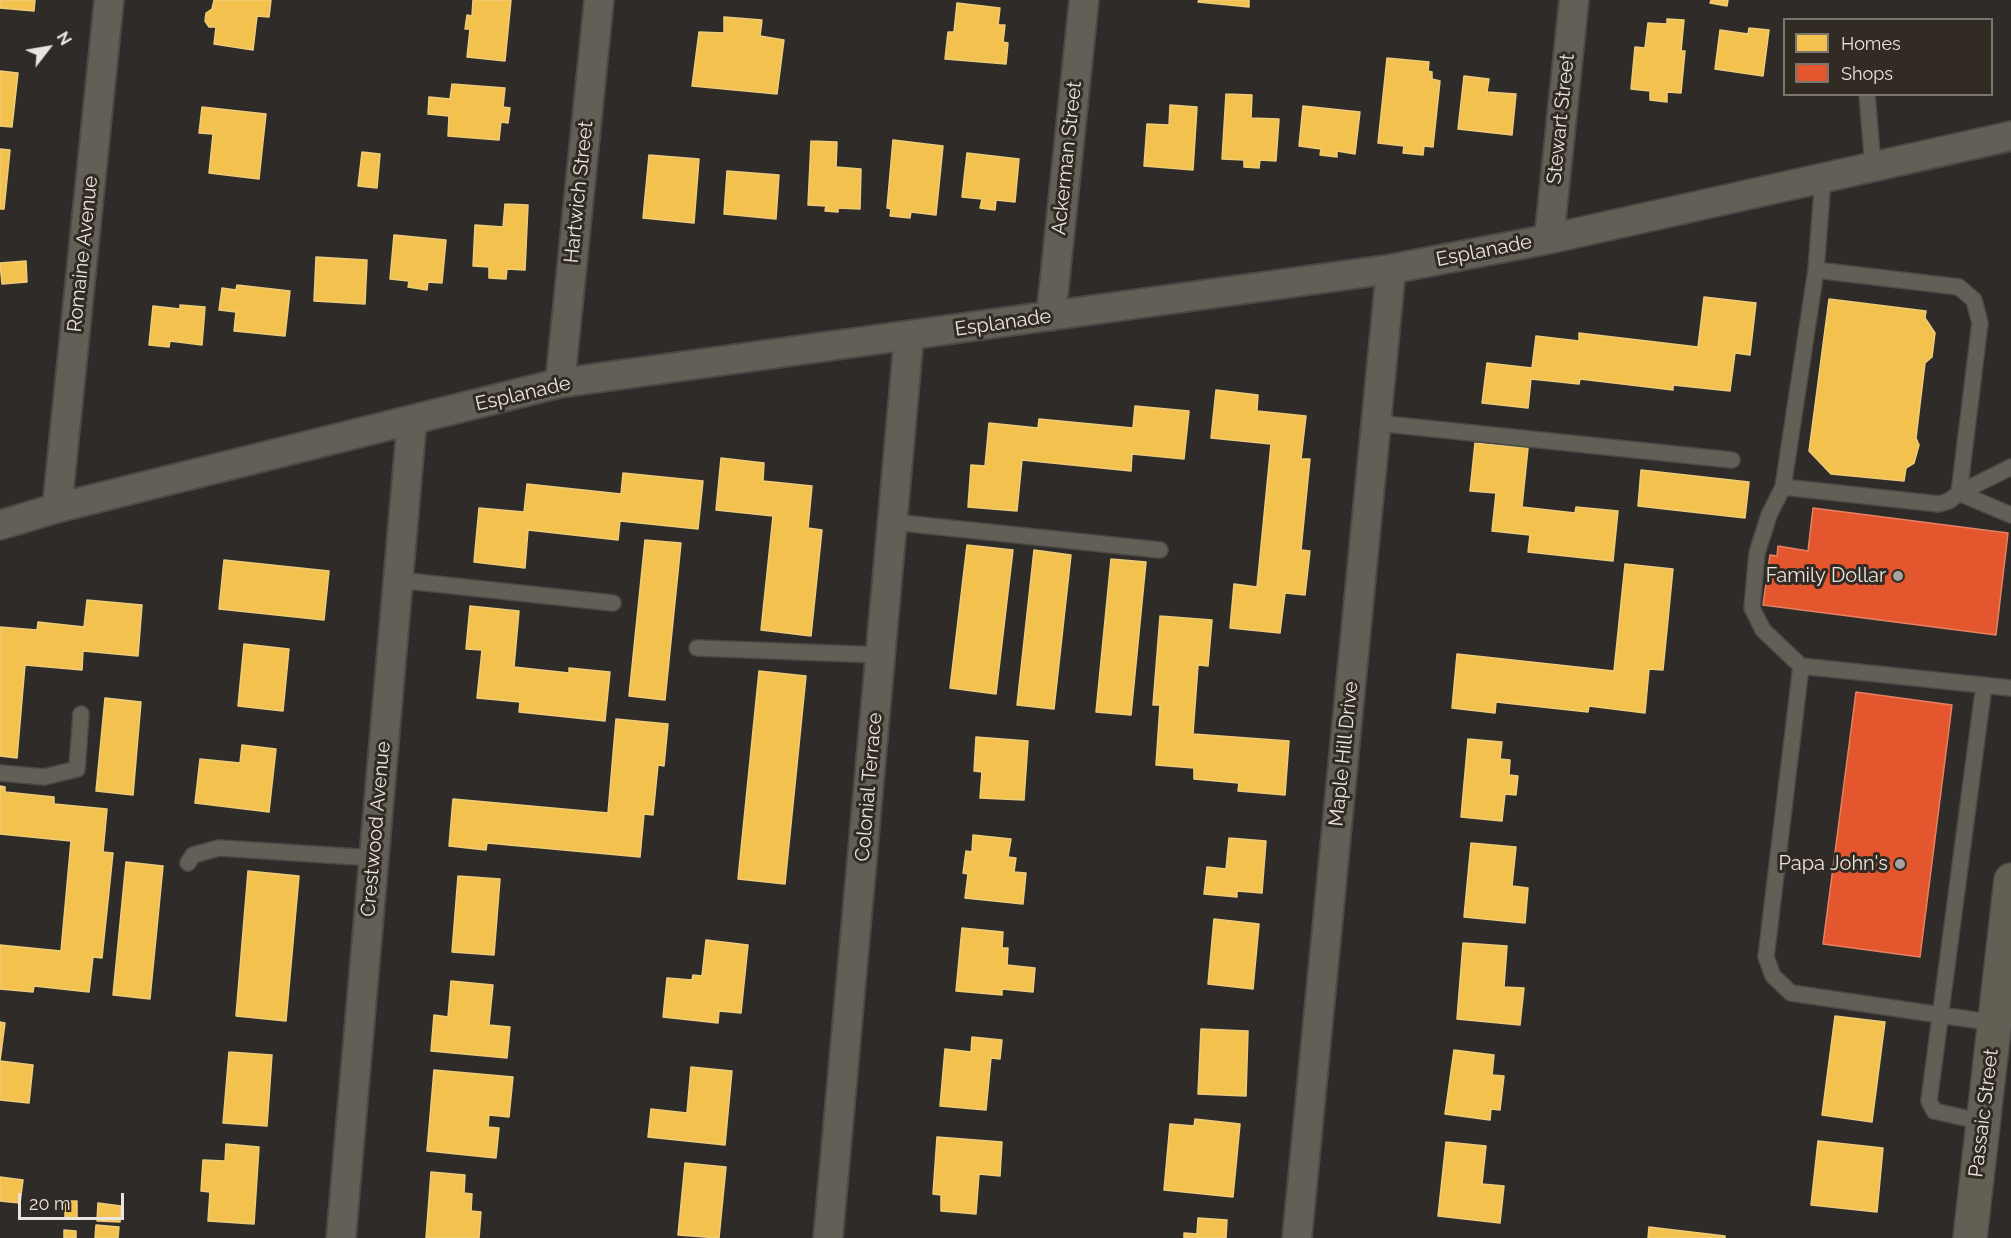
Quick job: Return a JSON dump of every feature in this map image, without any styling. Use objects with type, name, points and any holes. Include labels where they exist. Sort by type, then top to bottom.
[{"type":"main road","name":"Passaic Street","points":[[1970,1238],[2011,880]]},
{"type":"street","name":"Romaine Avenue","points":[[57,508],[108,0]]},
{"type":"street","name":"Hartwich Street","points":[[560,383],[599,0]]},
{"type":"street","name":"Ackerman Street","points":[[1051,316],[1084,0]]},
{"type":"street","name":"Stewart Street","points":[[1549,239],[1574,0]]},
{"type":"street","name":"Esplanade","points":[[0,525],[57,508],[560,383],[1391,269],[1549,239],[2011,136]]},
{"type":"street","name":"Maple Hill Drive","points":[[1297,1238],[1391,269]]},
{"type":"street","name":"Colonial Terrace","points":[[828,1238],[909,336]]},
{"type":"street","name":"Crestwood Avenue","points":[[341,1238],[412,420]]},
{"type":"lane","points":[[1867,96],[1873,167]]},
{"type":"lane","points":[[1823,178],[1816,270],[1783,488],[1769,515],[1757,553],[1752,608],[1763,630],[1801,666],[2011,688]]},
{"type":"lane","points":[[1816,270],[1959,287],[1974,300],[1980,323],[1959,493]]},
{"type":"lane","points":[[1376,423],[1732,460]]},
{"type":"lane","points":[[1783,488],[1940,504],[2011,468]]},
{"type":"lane","points":[[1959,493],[2011,515]]},
{"type":"lane","points":[[892,522],[1160,550]]},
{"type":"lane","points":[[398,580],[613,603]]},
{"type":"lane","points":[[697,648],[880,655]]},
{"type":"lane","points":[[1801,666],[1766,957],[1773,976],[1791,993],[1995,1023]]},
{"type":"lane","points":[[1983,1122],[1934,1111],[1929,1101],[1984,685]]},
{"type":"lane","points":[[0,773],[44,777],[77,769],[81,714]]},
{"type":"lane","points":[[188,863],[193,855],[219,848],[374,858]]},
{"type":"building: Homes","points":[[0,0],[35,0],[34,11],[0,8]]},
{"type":"building: Homes","points":[[214,0],[271,0],[269,17],[257,16],[253,50],[214,44],[216,27],[209,27],[205,21],[206,13],[212,9]]},
{"type":"building: Homes","points":[[473,0],[511,0],[505,61],[467,57],[470,29],[465,29],[467,15],[472,16]]},
{"type":"building: Homes","points":[[1199,0],[1249,0],[1249,7],[1198,2]]},
{"type":"building: Homes","points":[[1711,0],[1728,0],[1727,6],[1710,3]]},
{"type":"building: Homes","points":[[957,3],[1000,8],[998,25],[1005,25],[1003,42],[1008,43],[1006,64],[945,59],[948,32],[954,32]]},
{"type":"building: Homes","points":[[724,17],[762,20],[760,36],[784,40],[777,94],[692,86],[699,32],[724,33]]},
{"type":"building: Homes","points":[[1667,19],[1684,20],[1681,51],[1685,51],[1681,93],[1667,92],[1667,102],[1650,100],[1650,91],[1631,89],[1635,47],[1645,48],[1648,23],[1667,24]]},
{"type":"building: Homes","points":[[1749,28],[1769,30],[1763,76],[1715,69],[1720,30],[1748,34]]},
{"type":"building: Homes","points":[[1387,58],[1429,62],[1428,71],[1432,72],[1432,79],[1440,81],[1433,147],[1424,146],[1423,155],[1403,153],[1404,146],[1378,143]]},
{"type":"building: Homes","points":[[0,71],[18,73],[12,127],[0,126]]},
{"type":"building: Homes","points":[[1464,76],[1489,79],[1487,92],[1516,94],[1512,135],[1458,129]]},
{"type":"building: Homes","points":[[452,84],[505,88],[503,107],[510,108],[508,123],[501,122],[499,140],[448,136],[449,116],[428,114],[429,97],[450,99]]},
{"type":"building: Homes","points":[[1226,94],[1252,95],[1251,118],[1279,119],[1276,161],[1260,160],[1259,168],[1244,167],[1244,160],[1222,159]]},
{"type":"building: Homes","points":[[1170,105],[1197,107],[1193,170],[1144,166],[1147,124],[1169,125]]},
{"type":"building: Homes","points":[[1303,106],[1360,112],[1355,154],[1337,151],[1337,157],[1320,155],[1321,149],[1299,146]]},
{"type":"building: Homes","points":[[202,107],[266,114],[259,179],[209,173],[213,134],[199,133]]},
{"type":"building: Homes","points":[[893,140],[943,146],[936,215],[911,212],[910,218],[890,216],[891,209],[887,208]]},
{"type":"building: Homes","points":[[811,141],[837,142],[836,167],[861,169],[860,209],[838,208],[838,212],[825,211],[826,206],[808,205]]},
{"type":"building: Homes","points":[[0,149],[10,150],[4,209],[0,209]]},
{"type":"building: Homes","points":[[362,152],[380,154],[377,188],[358,186]]},
{"type":"building: Homes","points":[[967,153],[1019,159],[1015,202],[996,200],[995,210],[980,208],[982,199],[962,197]]},
{"type":"building: Homes","points":[[649,155],[699,159],[694,223],[643,218]]},
{"type":"building: Homes","points":[[727,171],[779,175],[776,219],[724,214]]},
{"type":"building: Homes","points":[[505,204],[528,205],[525,270],[507,269],[506,279],[489,278],[489,267],[473,266],[475,225],[503,227]]},
{"type":"building: Homes","points":[[394,235],[446,240],[442,283],[428,282],[427,290],[408,287],[409,281],[390,279]]},
{"type":"building: Homes","points":[[316,257],[367,260],[365,304],[314,301]]},
{"type":"building: Homes","points":[[26,261],[27,282],[2,284],[0,263]]},
{"type":"building: Homes","points":[[237,285],[290,291],[285,336],[234,331],[236,312],[219,310],[222,288],[236,290]]},
{"type":"building: Homes","points":[[1704,297],[1756,303],[1750,355],[1735,353],[1730,391],[1673,385],[1673,390],[1580,379],[1579,384],[1531,379],[1528,408],[1482,403],[1487,363],[1532,368],[1536,336],[1579,341],[1579,333],[1698,347]]},
{"type":"building: Homes","points":[[1829,299],[1926,311],[1925,318],[1935,333],[1932,357],[1925,363],[1916,438],[1919,445],[1914,463],[1906,468],[1904,481],[1831,474],[1809,451]]},
{"type":"building: Homes","points":[[180,305],[205,307],[202,345],[170,341],[169,347],[149,345],[153,306],[180,309]]},
{"type":"building: Homes","points":[[1216,390],[1258,395],[1257,411],[1306,416],[1301,459],[1310,459],[1301,550],[1310,551],[1305,595],[1285,593],[1280,633],[1230,628],[1234,584],[1257,587],[1271,444],[1211,438]]},
{"type":"building: Homes","points":[[1135,406],[1189,411],[1184,459],[1132,454],[1131,471],[1022,460],[1017,511],[968,507],[971,465],[985,466],[989,423],[1038,428],[1039,419],[1133,428]]},
{"type":"building: Homes","points":[[1475,443],[1528,448],[1522,507],[1575,513],[1576,507],[1618,511],[1613,561],[1528,552],[1530,535],[1492,531],[1496,493],[1470,491]]},
{"type":"building: Homes","points":[[721,458],[764,463],[763,481],[812,486],[808,528],[822,530],[811,636],[761,630],[773,516],[716,510]]},
{"type":"building: Homes","points":[[1641,470],[1749,482],[1745,518],[1638,506]]},
{"type":"building: Homes","points":[[623,473],[703,481],[698,529],[620,521],[618,540],[528,530],[525,568],[474,562],[479,508],[524,512],[527,484],[621,494]]},
{"type":"building: Homes","points":[[645,540],[681,543],[665,700],[629,696]]},
{"type":"building: Homes","points":[[967,545],[1013,550],[996,694],[950,688]]},
{"type":"building: Homes","points":[[1034,550],[1071,555],[1054,709],[1017,705]]},
{"type":"building: Homes","points":[[1111,559],[1146,562],[1131,715],[1096,712]]},
{"type":"building: Homes","points":[[224,560],[329,571],[324,620],[219,609]]},
{"type":"building: Homes","points":[[1625,564],[1673,569],[1663,670],[1649,669],[1645,713],[1589,706],[1588,712],[1496,702],[1495,713],[1452,708],[1457,654],[1614,671]]},
{"type":"building: Homes","points":[[87,600],[142,605],[138,656],[83,651],[82,670],[25,665],[17,758],[0,756],[0,627],[37,630],[38,622],[84,627]]},
{"type":"building: Homes","points":[[470,606],[519,611],[514,667],[569,673],[569,668],[610,672],[605,721],[519,712],[520,702],[477,698],[482,650],[466,649]]},
{"type":"building: Homes","points":[[1160,616],[1212,620],[1208,666],[1198,665],[1193,734],[1289,741],[1285,795],[1238,791],[1239,783],[1194,779],[1194,768],[1156,765],[1160,705],[1153,705]]},
{"type":"building: Homes","points":[[244,644],[289,649],[283,711],[238,706]]},
{"type":"building: Homes","points":[[759,671],[806,676],[785,884],[738,879]]},
{"type":"building: Homes","points":[[105,698],[141,702],[133,795],[96,791]]},
{"type":"building: Homes","points":[[616,719],[668,724],[664,766],[658,765],[653,815],[644,814],[640,857],[487,843],[486,850],[449,846],[453,799],[608,813]]},
{"type":"building: Homes","points":[[976,737],[1028,741],[1024,800],[980,798],[982,772],[974,771]]},
{"type":"building: Homes","points":[[1468,739],[1502,742],[1500,759],[1510,760],[1509,775],[1518,776],[1516,795],[1505,794],[1502,821],[1461,817]]},
{"type":"building: Homes","points":[[242,745],[276,749],[269,812],[195,803],[200,759],[240,763]]},
{"type":"building: Homes","points":[[0,786],[5,787],[5,792],[54,797],[54,804],[107,809],[103,852],[113,853],[102,958],[93,957],[89,992],[34,986],[33,992],[0,989],[0,945],[61,951],[71,841],[0,834]]},
{"type":"building: Homes","points":[[973,835],[1011,839],[1008,857],[1016,858],[1014,872],[1026,873],[1023,904],[965,898],[968,874],[963,873],[966,851],[972,852]]},
{"type":"building: Homes","points":[[1229,838],[1266,841],[1262,893],[1237,891],[1237,897],[1204,894],[1207,867],[1226,869]]},
{"type":"building: Homes","points":[[1471,843],[1516,847],[1512,886],[1528,888],[1525,923],[1464,917]]},
{"type":"building: Homes","points":[[126,862],[163,866],[150,999],[113,995]]},
{"type":"building: Homes","points":[[248,871],[299,876],[286,1021],[236,1016]]},
{"type":"building: Homes","points":[[458,876],[500,879],[494,955],[452,952]]},
{"type":"building: Homes","points":[[1214,919],[1259,924],[1253,989],[1208,984]]},
{"type":"building: Homes","points":[[962,928],[1003,932],[1002,948],[1008,948],[1007,965],[1035,968],[1033,992],[1002,989],[1002,995],[956,991]]},
{"type":"building: Homes","points":[[706,940],[748,945],[741,1013],[719,1011],[718,1023],[663,1017],[667,978],[692,980],[693,975],[702,976]]},
{"type":"building: Homes","points":[[1463,943],[1507,946],[1504,987],[1524,988],[1520,1025],[1457,1019]]},
{"type":"building: Homes","points":[[451,981],[493,985],[489,1025],[510,1027],[507,1058],[431,1051],[434,1015],[448,1017]]},
{"type":"building: Homes","points":[[1835,1016],[1885,1022],[1872,1122],[1822,1115]]},
{"type":"building: Homes","points":[[0,1022],[5,1023],[0,1061]]},
{"type":"building: Homes","points":[[1201,1029],[1248,1031],[1246,1096],[1198,1094]]},
{"type":"building: Homes","points":[[972,1037],[1002,1040],[1000,1059],[991,1058],[986,1110],[940,1106],[945,1049],[971,1052]]},
{"type":"building: Homes","points":[[1454,1050],[1494,1055],[1492,1075],[1504,1076],[1500,1110],[1491,1109],[1490,1120],[1445,1114]]},
{"type":"building: Homes","points":[[229,1052],[272,1055],[267,1126],[223,1123]]},
{"type":"building: Homes","points":[[0,1061],[33,1065],[29,1103],[0,1100]]},
{"type":"building: Homes","points":[[691,1067],[732,1071],[725,1145],[648,1137],[651,1109],[687,1113]]},
{"type":"building: Homes","points":[[434,1070],[513,1077],[509,1117],[489,1115],[488,1127],[499,1128],[496,1158],[427,1151]]},
{"type":"building: Homes","points":[[1195,1119],[1240,1124],[1233,1197],[1164,1190],[1170,1124],[1194,1126]]},
{"type":"building: Homes","points":[[937,1137],[1002,1142],[1000,1176],[979,1174],[976,1214],[941,1211],[941,1195],[933,1194]]},
{"type":"building: Homes","points":[[1818,1141],[1883,1148],[1877,1212],[1811,1205]]},
{"type":"building: Homes","points":[[1446,1142],[1486,1146],[1482,1184],[1504,1186],[1500,1223],[1438,1216]]},
{"type":"building: Homes","points":[[226,1144],[259,1147],[254,1224],[208,1221],[210,1192],[201,1191],[203,1160],[225,1161]]},
{"type":"building: Homes","points":[[685,1163],[726,1167],[719,1238],[678,1235]]},
{"type":"building: Homes","points":[[431,1172],[465,1175],[464,1193],[472,1194],[471,1211],[481,1212],[479,1238],[426,1238]]},
{"type":"building: Homes","points":[[0,1177],[23,1180],[20,1203],[0,1201]]},
{"type":"building: Homes","points":[[65,1201],[77,1201],[77,1218],[65,1217]]},
{"type":"building: Homes","points":[[98,1203],[121,1206],[120,1222],[97,1221]]},
{"type":"building: Homes","points":[[1198,1218],[1227,1220],[1226,1238],[1184,1238],[1184,1233],[1197,1234]]},
{"type":"building: Homes","points":[[96,1225],[119,1227],[118,1238],[95,1238]]},
{"type":"building: Homes","points":[[1649,1227],[1725,1236],[1725,1238],[1648,1238]]},
{"type":"building: Homes","points":[[64,1230],[76,1231],[76,1238],[64,1238]]},
{"type":"building: Shops","points":[[1813,508],[2008,533],[1996,635],[1763,605],[1770,555],[1777,556],[1778,546],[1808,551]]},
{"type":"building: Shops","points":[[1856,692],[1952,705],[1920,957],[1823,944]]},
{"type":"place","name":"Family Dollar","points":[[1898,576]]},
{"type":"place","name":"Papa John's","points":[[1900,864]]}]
